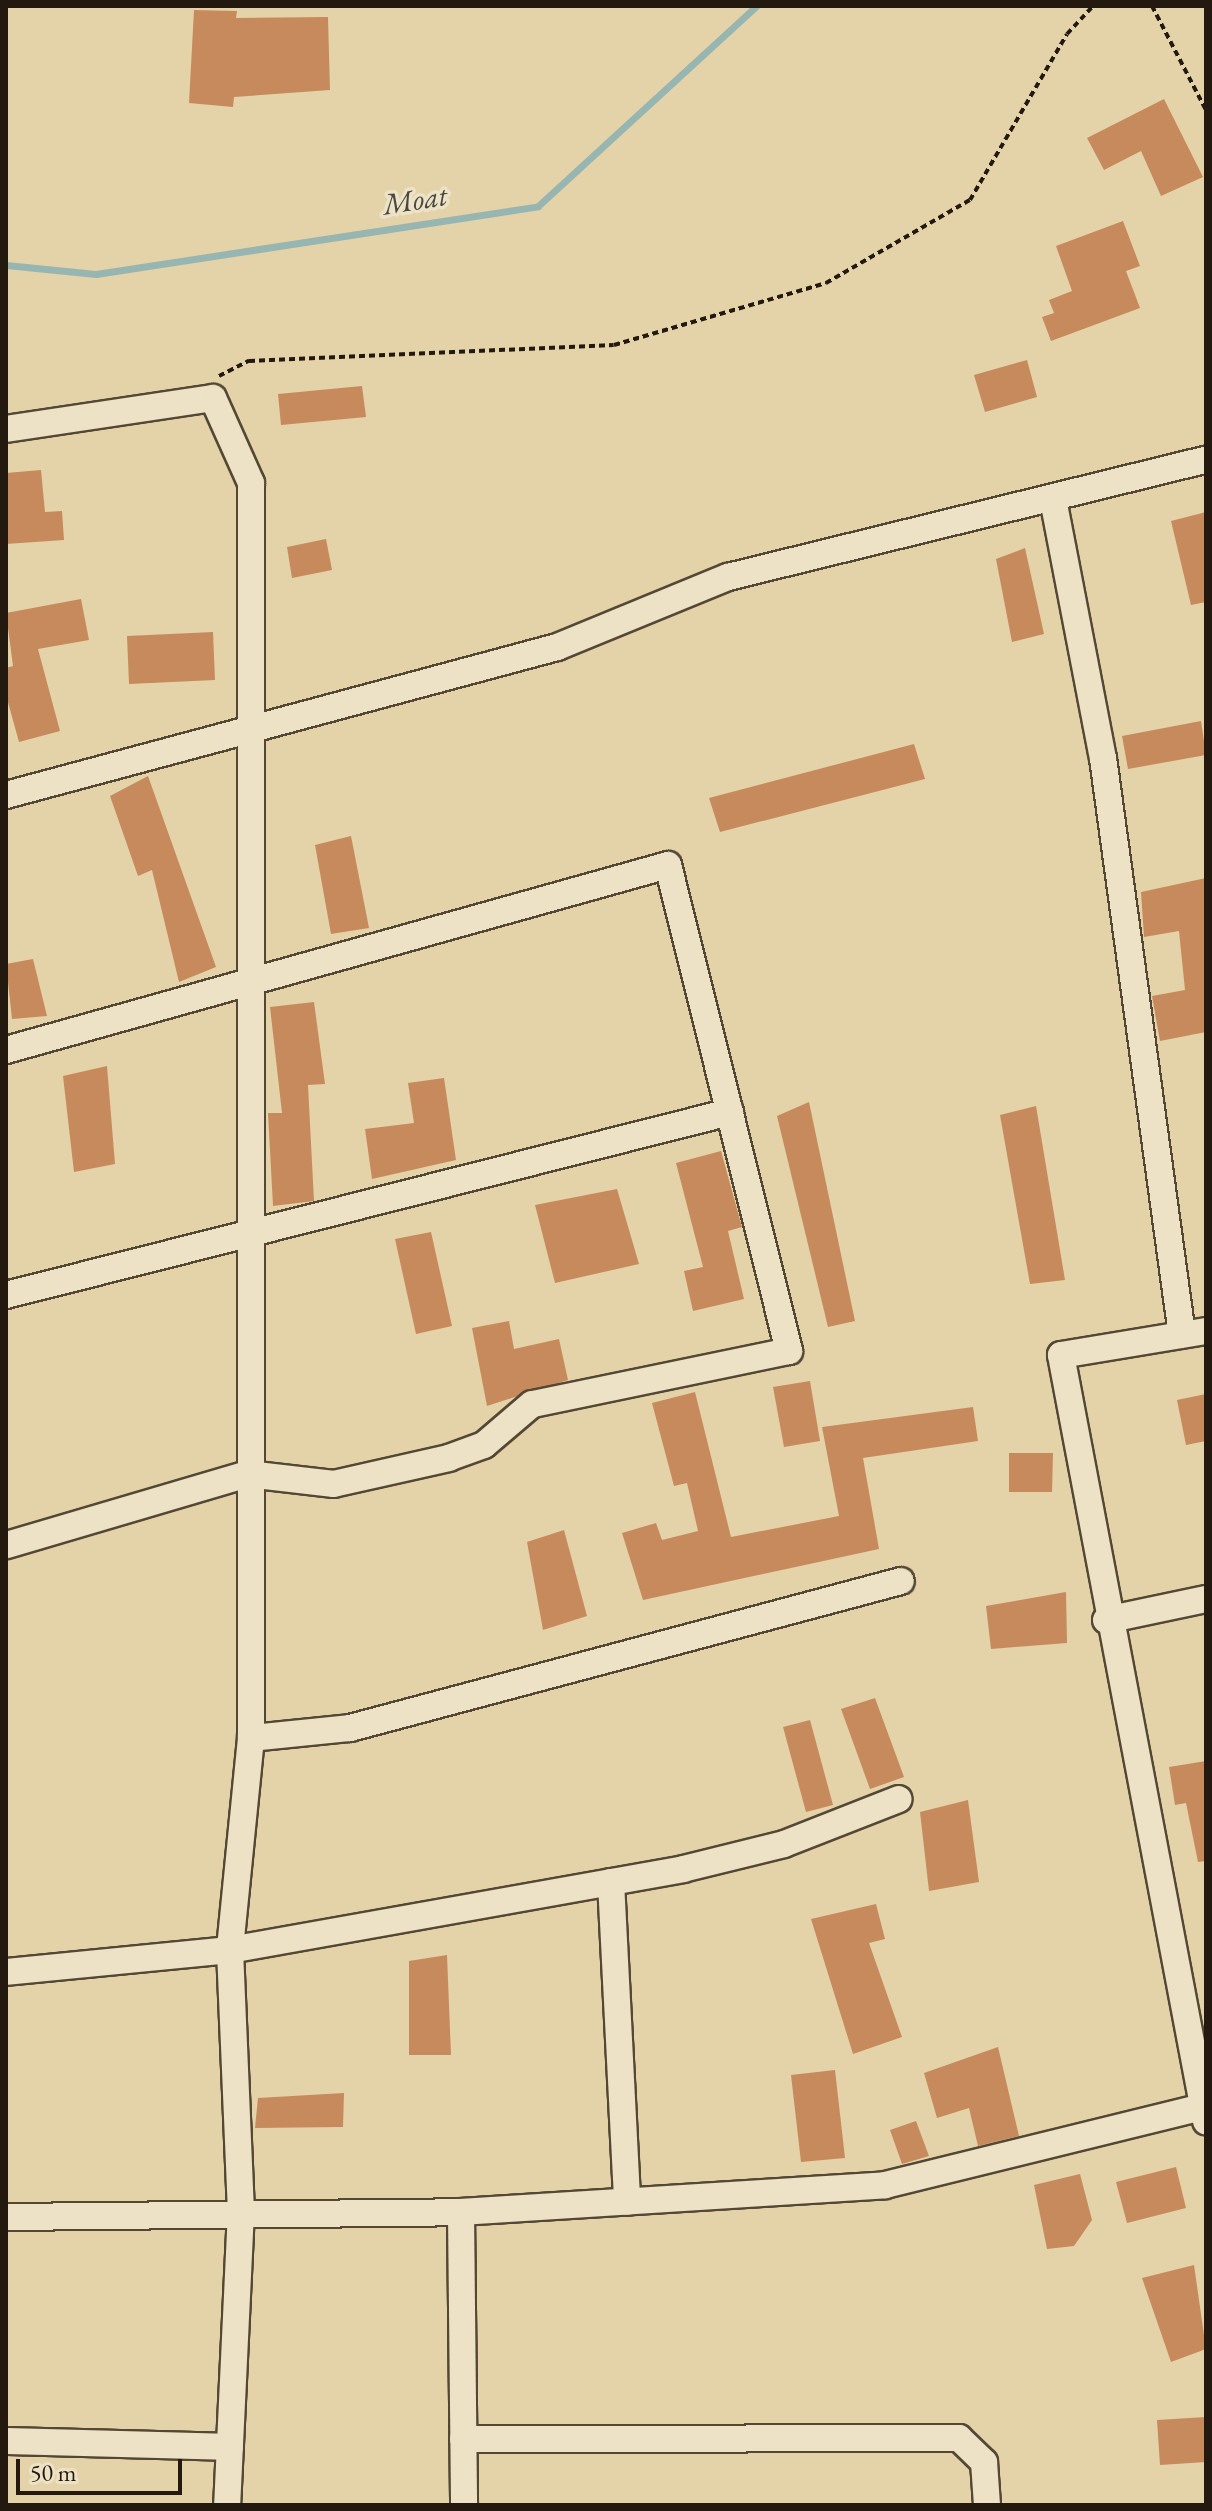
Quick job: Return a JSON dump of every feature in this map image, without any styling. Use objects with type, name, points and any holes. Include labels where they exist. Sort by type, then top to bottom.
[{"type":"street","points":[[6,429],[213,398],[251,483],[255,727],[251,983],[255,1232],[248,1474],[251,1738],[230,1950],[241,2211],[227,2505]]},
{"type":"street","points":[[6,795],[557,647],[728,577],[1206,460]]},
{"type":"street","points":[[6,2217],[241,2211],[461,2212],[885,2185],[1205,2111],[1106,1620],[1061,1355],[1194,1333],[1103,758],[1053,499]]},
{"type":"street","points":[[6,1050],[668,865],[789,1351],[532,1404],[484,1445],[334,1484],[248,1474],[6,1545]]},
{"type":"street","points":[[6,1295],[730,1112]]},
{"type":"street","points":[[251,1738],[350,1728],[901,1581]]},
{"type":"street","points":[[1106,1620],[1206,1599]]},
{"type":"street","points":[[6,1972],[230,1950],[733,1859],[899,1799]]},
{"type":"street","points":[[611,1882],[627,2202]]},
{"type":"street","points":[[461,2212],[464,2505]]},
{"type":"street","points":[[463,2439],[959,2438],[984,2462],[987,2505]]},
{"type":"street","points":[[6,2441],[230,2447]]},
{"type":"path","points":[[213,398],[219,376],[249,361],[614,345],[826,283],[970,200],[1067,34],[1093,6]]},
{"type":"path","points":[[1152,6],[1206,110]]},
{"type":"building","points":[[194,10],[237,11],[236,18],[328,17],[330,90],[234,97],[233,107],[189,103]]},
{"type":"building","points":[[1164,99],[1203,177],[1161,196],[1141,151],[1104,170],[1087,138]]},
{"type":"building","points":[[1123,221],[1140,266],[1126,271],[1140,308],[1051,341],[1042,317],[1054,313],[1049,300],[1072,291],[1056,246]]},
{"type":"building","points":[[1027,360],[1037,397],[985,412],[974,375]]},
{"type":"building","points":[[362,386],[366,417],[281,425],[278,394]]},
{"type":"building","points":[[41,470],[45,512],[62,511],[64,540],[6,544],[6,473]]},
{"type":"building","points":[[1206,512],[1206,602],[1191,605],[1171,521]]},
{"type":"building","points":[[326,539],[332,570],[292,578],[287,547]]},
{"type":"building","points":[[1025,548],[1044,634],[1012,642],[996,559]]},
{"type":"building","points":[[81,599],[89,640],[38,649],[60,731],[19,742],[6,695],[6,668],[13,666],[6,613]]},
{"type":"building","points":[[213,632],[215,680],[129,684],[127,636]]},
{"type":"building","points":[[1201,721],[1206,755],[1128,769],[1122,736]]},
{"type":"building","points":[[914,744],[925,779],[720,832],[709,798]]},
{"type":"building","points":[[148,776],[216,967],[179,982],[152,870],[138,876],[110,796]]},
{"type":"building","points":[[351,836],[369,928],[331,934],[315,845]]},
{"type":"building","points":[[1206,878],[1206,1032],[1160,1041],[1152,996],[1185,990],[1179,931],[1144,937],[1141,892]]},
{"type":"building","points":[[33,959],[47,1016],[12,1019],[6,964]]},
{"type":"building","points":[[314,1002],[325,1084],[308,1085],[314,1201],[273,1206],[268,1113],[282,1113],[270,1007]]},
{"type":"building","points":[[107,1066],[115,1164],[74,1172],[63,1076]]},
{"type":"building","points":[[444,1078],[456,1160],[372,1179],[365,1129],[414,1123],[408,1083]]},
{"type":"building","points":[[809,1102],[855,1321],[828,1327],[777,1116]]},
{"type":"building","points":[[1036,1106],[1065,1280],[1030,1284],[1000,1115]]},
{"type":"building","points":[[721,1151],[742,1227],[728,1231],[744,1299],[693,1311],[684,1271],[703,1267],[676,1163]]},
{"type":"building","points":[[617,1189],[639,1264],[555,1283],[535,1205]]},
{"type":"building","points":[[431,1232],[452,1326],[416,1334],[395,1239]]},
{"type":"building","points":[[509,1321],[514,1349],[559,1339],[568,1380],[487,1406],[472,1328]]},
{"type":"building","points":[[810,1381],[820,1441],[784,1447],[773,1387]]},
{"type":"building","points":[[695,1392],[731,1537],[839,1516],[822,1427],[973,1407],[978,1441],[863,1458],[879,1549],[643,1600],[622,1533],[656,1523],[662,1540],[698,1531],[687,1483],[674,1486],[652,1403]]},
{"type":"building","points":[[1206,1394],[1206,1441],[1186,1445],[1177,1400]]},
{"type":"building","points":[[1009,1453],[1053,1453],[1052,1492],[1009,1492]]},
{"type":"building","points":[[564,1530],[587,1616],[543,1630],[527,1542]]},
{"type":"building","points":[[1066,1592],[1067,1643],[991,1649],[986,1606]]},
{"type":"building","points":[[875,1698],[904,1777],[870,1789],[841,1709]]},
{"type":"building","points":[[810,1720],[833,1805],[806,1812],[783,1727]]},
{"type":"building","points":[[1206,1761],[1206,1861],[1198,1862],[1186,1803],[1175,1805],[1169,1767]]},
{"type":"building","points":[[968,1800],[979,1882],[929,1891],[920,1812]]},
{"type":"building","points":[[876,1904],[885,1939],[869,1943],[902,2037],[853,2054],[811,1919]]},
{"type":"building","points":[[447,1955],[451,2055],[409,2055],[409,1961]]},
{"type":"building","points":[[998,2047],[1019,2136],[978,2146],[969,2108],[937,2118],[924,2073]]},
{"type":"building","points":[[835,2070],[845,2158],[801,2162],[791,2075]]},
{"type":"building","points":[[344,2093],[343,2127],[255,2128],[258,2098]]},
{"type":"building","points":[[916,2121],[929,2156],[902,2164],[890,2130]]},
{"type":"building","points":[[1176,2167],[1186,2208],[1127,2223],[1116,2182]]},
{"type":"building","points":[[1080,2174],[1092,2220],[1074,2246],[1047,2249],[1034,2185]]},
{"type":"building","points":[[1194,2265],[1206,2349],[1171,2362],[1142,2278]]},
{"type":"building","points":[[1206,2417],[1206,2462],[1160,2465],[1157,2420]]},
{"type":"waterway","name":"Moat","points":[[6,265],[96,274],[538,206],[756,6]]}]
